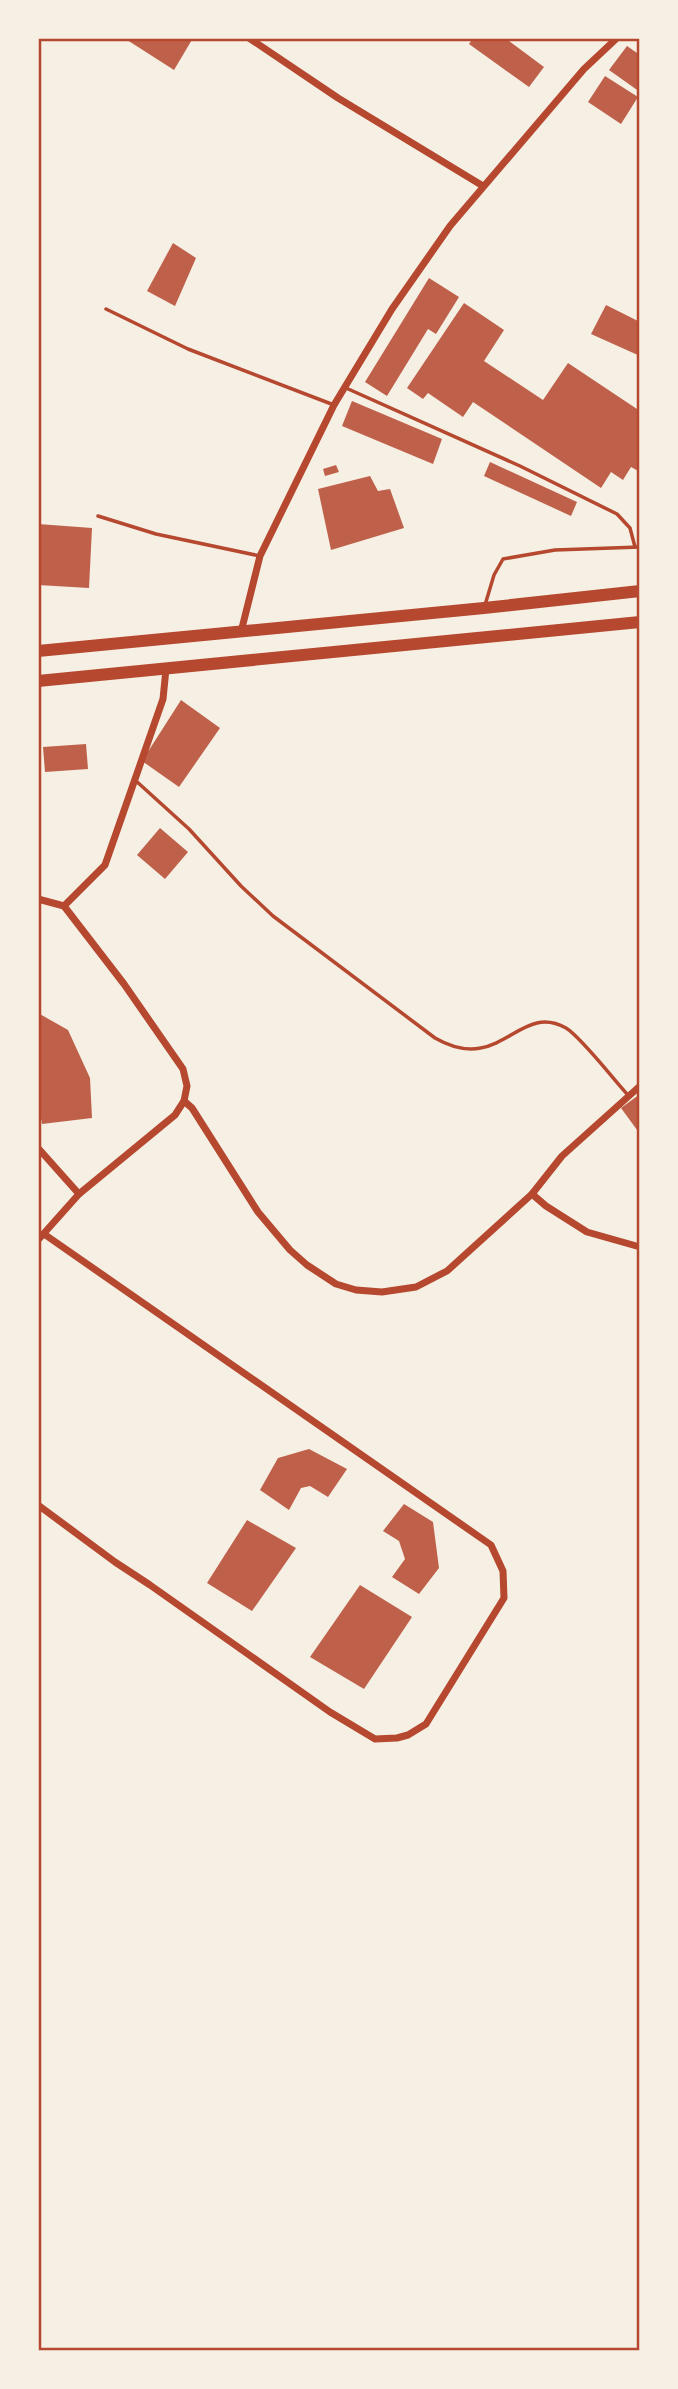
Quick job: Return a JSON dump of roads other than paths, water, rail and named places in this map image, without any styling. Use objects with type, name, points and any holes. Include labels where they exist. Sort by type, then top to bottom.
[{"type":"highway","points":[[38,651],[639,591]]},
{"type":"highway","points":[[38,681],[639,622]]},
{"type":"street","points":[[249,38],[338,98],[483,186]]},
{"type":"street","points":[[241,632],[260,556],[334,405],[392,309],[450,226],[483,186],[584,68],[617,38]]},
{"type":"street","points":[[64,906],[105,865],[163,699],[166,669]]},
{"type":"street","points":[[38,899],[64,906],[124,984],[183,1069],[187,1086],[184,1101],[175,1115],[79,1194],[41,1237],[491,1545],[503,1571],[504,1598],[426,1724],[397,1738],[375,1739],[330,1712],[115,1563],[38,1505]]},
{"type":"street","points":[[184,1101],[192,1108],[258,1212],[278,1238],[307,1265],[348,1288],[365,1292],[399,1291],[432,1280],[447,1271],[532,1194],[562,1156],[639,1086]]},
{"type":"street","points":[[38,1148],[79,1194]]},
{"type":"street","points":[[532,1194],[557,1214],[587,1232],[639,1247]]},
{"type":"lane","points":[[106,309],[188,349],[334,405]]},
{"type":"lane","points":[[344,387],[520,466],[617,514],[629,528],[637,547],[555,550],[503,559],[494,575],[484,608]]},
{"type":"lane","points":[[98,516],[156,534],[260,556]]},
{"type":"lane","points":[[134,779],[189,829],[241,886],[273,916],[435,1038],[456,1047],[480,1050],[498,1043],[527,1025],[554,1023],[570,1030],[628,1096]]}]
